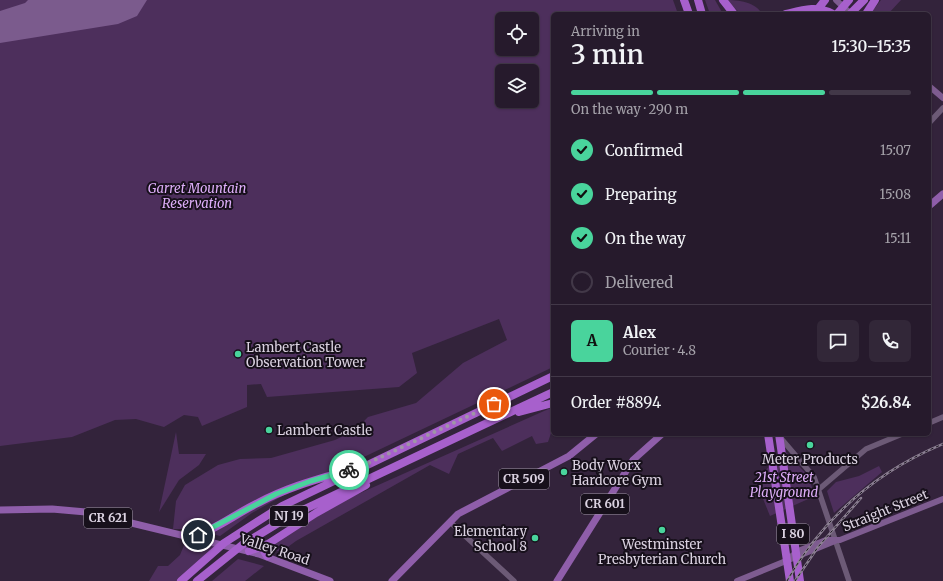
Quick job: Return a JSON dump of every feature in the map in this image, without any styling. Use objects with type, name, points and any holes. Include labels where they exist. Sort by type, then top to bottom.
[{"type":"highway","points":[[684,0],[689,12]]},
{"type":"highway","points":[[698,0],[701,12]]},
{"type":"highway","points":[[719,0],[725,12]]},
{"type":"highway","points":[[723,0],[732,12]]},
{"type":"highway","points":[[816,12],[825,0]]},
{"type":"highway","points":[[839,12],[849,0]]},
{"type":"highway","points":[[853,12],[863,0]]},
{"type":"highway","points":[[795,12],[812,8],[828,12]]},
{"type":"highway","points":[[545,380],[551,373]]},
{"type":"highway","name":"NJ 19","points":[[181,581],[224,543],[258,519],[360,467],[551,377]]},
{"type":"highway","name":"NJ 19","points":[[197,581],[232,552],[276,523],[551,393]]},
{"type":"highway","points":[[498,418],[551,404]]},
{"type":"highway","points":[[763,436],[782,528]]},
{"type":"highway","name":"I 80","points":[[768,436],[790,581]]},
{"type":"highway","name":"I 80","points":[[779,436],[800,581]]},
{"type":"highway","points":[[190,538],[211,529],[276,494],[311,481],[360,467]]},
{"type":"highway","points":[[247,551],[268,544],[322,509],[387,474],[392,467]]},
{"type":"highway","points":[[211,529],[208,533],[211,542]]},
{"type":"highway","points":[[267,556],[264,551],[268,544]]},
{"type":"main road","points":[[836,0],[849,12]]},
{"type":"main road","points":[[931,88],[943,98]]},
{"type":"main road","points":[[931,204],[943,194]]},
{"type":"main road","name":"CR 509","points":[[392,581],[461,512],[569,456],[594,436]]},
{"type":"main road","name":"CR 601","points":[[557,581],[633,460],[660,436]]},
{"type":"main road","name":"Straight Street","points":[[737,581],[835,540],[943,499]]},
{"type":"main road","name":"Valley Road","points":[[0,510],[52,509],[86,512],[267,556],[330,581]]},
{"type":"street","points":[[931,121],[943,108]]},
{"type":"street","points":[[931,422],[943,417]]},
{"type":"street","points":[[781,436],[811,472],[849,581]]},
{"type":"street","points":[[818,490],[866,449],[897,436]]},
{"type":"street","points":[[450,522],[514,581]]},
{"type":"green space","name":"Garret Mountain Reservation","points":[[0,0],[673,0],[677,12],[551,12],[551,368],[286,494],[252,513],[220,536],[192,529],[173,529],[176,501],[185,485],[218,465],[240,459],[271,458],[335,440],[354,431],[368,417],[416,403],[463,363],[507,340],[499,319],[412,353],[417,373],[399,387],[267,397],[261,384],[247,385],[247,407],[202,426],[198,417],[184,415],[164,427],[136,419],[115,420],[72,437],[0,446]]},
{"type":"green space","points":[[705,0],[715,0],[722,12],[709,12]]},
{"type":"green space","points":[[726,0],[746,2],[756,7],[760,12],[739,12]]},
{"type":"green space","points":[[881,0],[901,0],[890,12],[872,12]]},
{"type":"green space","points":[[551,408],[551,433],[548,442],[536,444],[532,436],[502,451],[493,438],[458,454],[449,474],[430,465],[296,541],[281,552],[258,545],[320,511]]},
{"type":"green space","points":[[176,432],[179,454],[206,454],[199,465],[179,480],[159,512]]},
{"type":"green space","name":"21st Street Playground","points":[[786,452],[808,476],[815,496],[770,516],[755,479]]},
{"type":"green space","points":[[879,466],[882,472],[834,513],[827,491],[836,482],[859,476]]},
{"type":"green space","points":[[187,538],[215,547],[178,581],[149,581],[158,566],[168,566],[180,555]]},
{"type":"green space","points":[[238,559],[264,566],[245,581],[212,581]]},
{"type":"shaded area","points":[[28,0],[147,0],[137,16],[118,24],[0,43],[0,11],[25,3]]},
{"type":"railway","points":[[787,581],[801,558],[817,537],[853,499],[895,468],[943,444]]},
{"type":"railway","points":[[795,581],[818,547],[861,498]]},
{"type":"way so far","points":[[349,470],[360,467],[494,404]]},
{"type":"place","name":"Lambert Castle Observation Tower","points":[[238,354]]},
{"type":"place","name":"Lambert Castle","points":[[269,430]]},
{"type":"place","name":"Meter Products","points":[[810,445]]},
{"type":"place","name":"Body Worx Hardcore Gym","points":[[564,472]]},
{"type":"place","name":"Westminster Presbyterian Church","points":[[662,530]]},
{"type":"place","name":"Elementary School 8","points":[[535,538]]},
{"type":"route","points":[[198,535],[276,494],[311,481],[349,470]]}]
